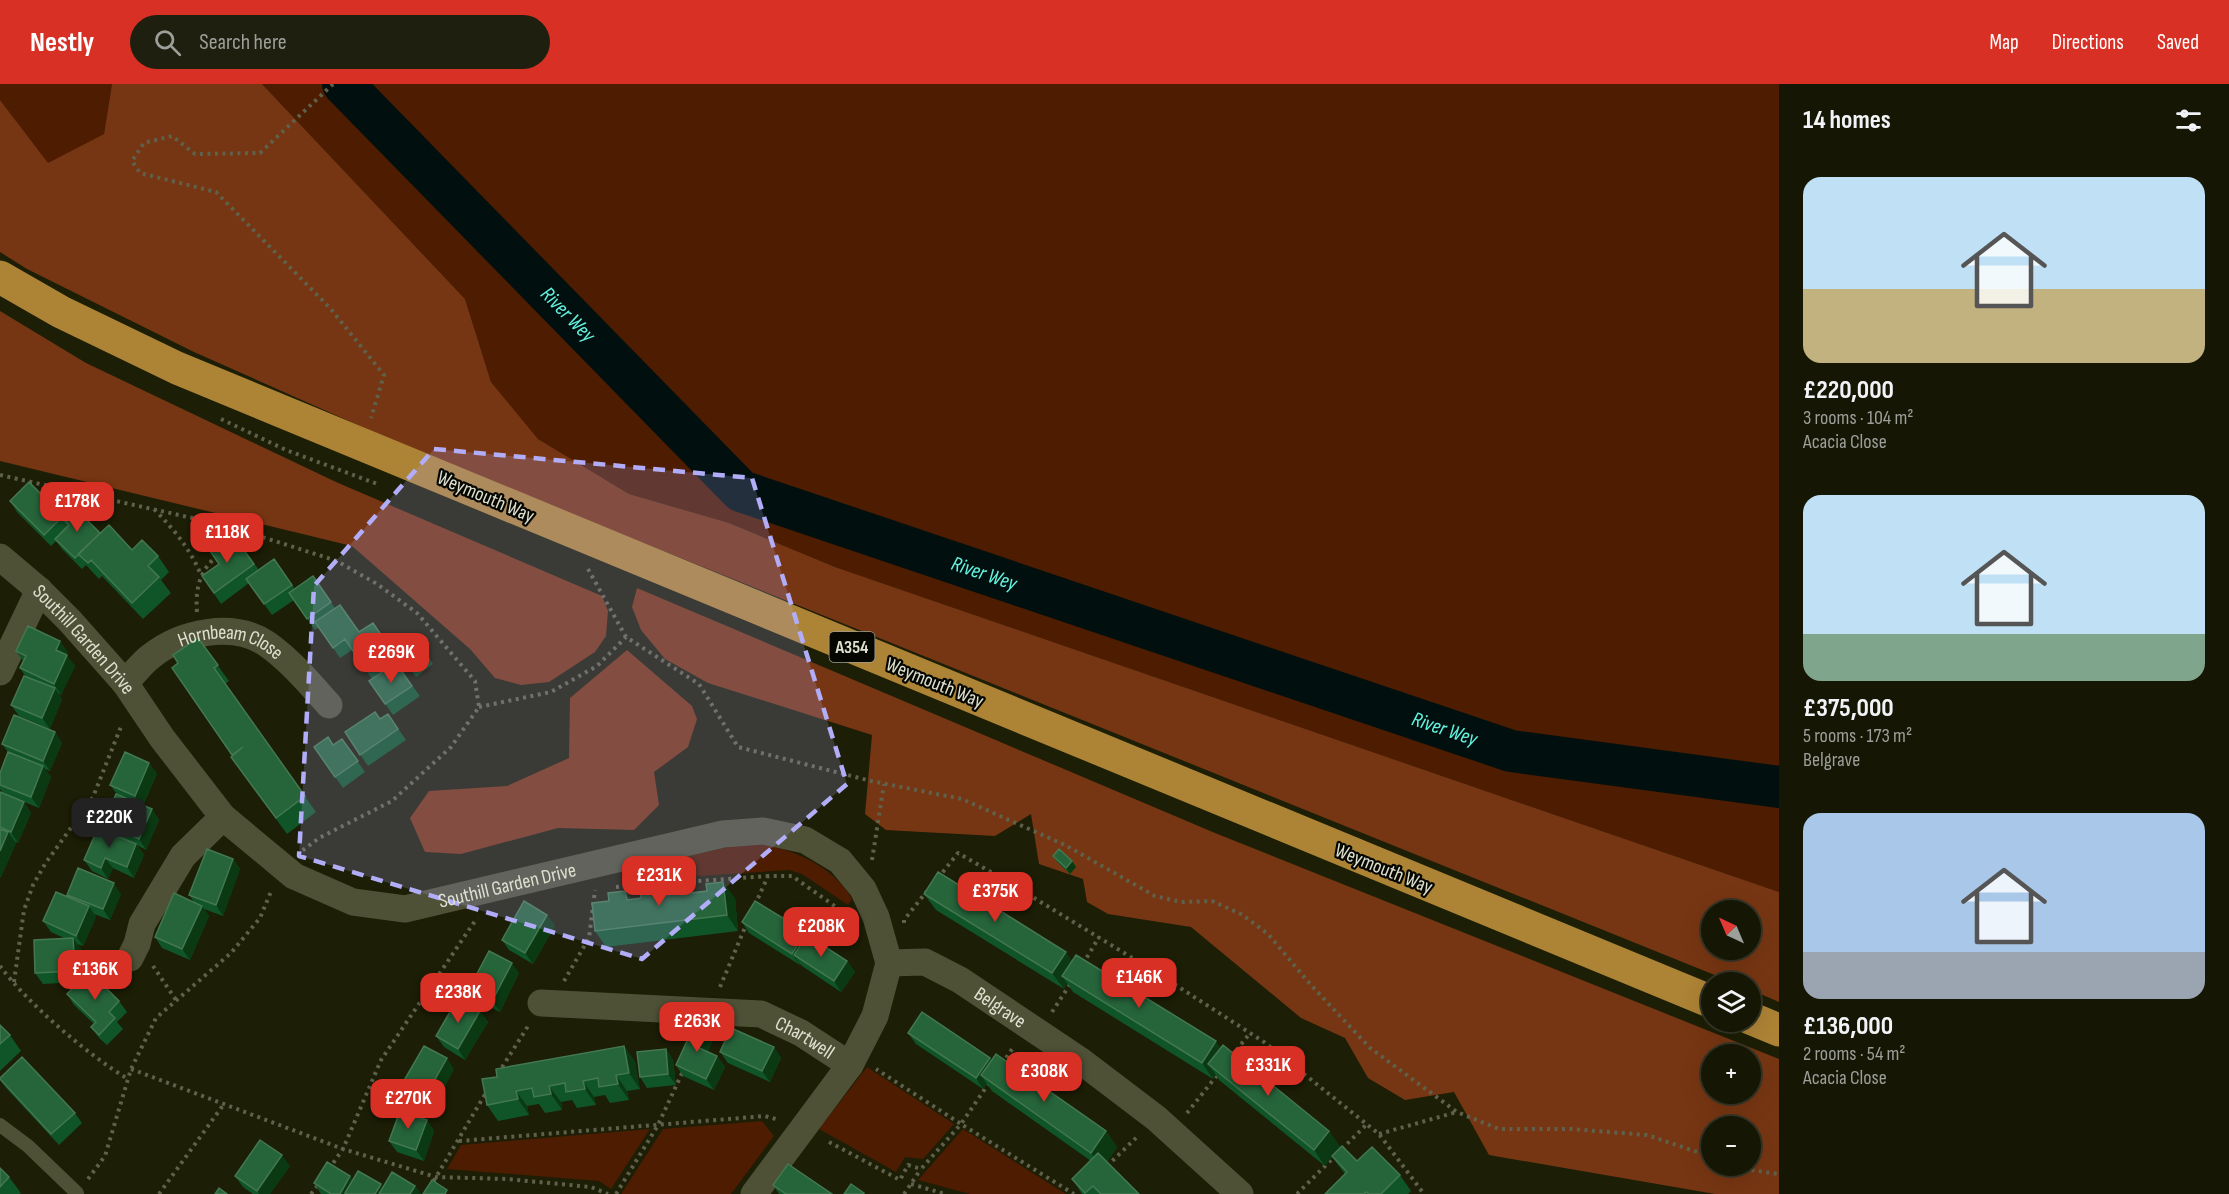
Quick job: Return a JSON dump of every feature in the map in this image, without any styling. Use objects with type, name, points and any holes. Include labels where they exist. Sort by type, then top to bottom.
[{"type":"highway","name":"Weymouth Way","points":[[0,277],[61,312],[156,358],[1701,997]]},
{"type":"highway","points":[[1761,1023],[1779,1030]]},
{"type":"street","name":"Southill Garden Drive","points":[[0,556],[39,590],[125,683],[139,706],[223,817],[294,876],[353,902],[405,909],[723,834],[763,831],[806,840],[840,861],[863,889],[898,963]]},
{"type":"street","points":[[0,672],[39,590]]},
{"type":"street","name":"Hornbeam Close","points":[[125,683],[150,657],[185,638],[198,633],[235,633],[250,635],[266,644],[300,672],[329,705]]},
{"type":"street","points":[[133,951],[142,924],[183,856],[223,817]]},
{"type":"street","name":"Belgrave","points":[[898,963],[925,962],[960,980],[1034,1029],[1081,1061],[1164,1125],[1239,1194]]},
{"type":"street","points":[[754,1194],[852,1060],[875,1016],[898,963]]},
{"type":"street","name":"Chartwell","points":[[546,1004],[761,1014],[852,1060]]},
{"type":"lane","points":[[0,1125],[28,1146],[77,1193]]},
{"type":"path","points":[[333,84],[260,153],[195,154],[172,136],[144,143],[132,161],[140,173],[216,192],[330,308],[384,375],[363,445]]},
{"type":"path","points":[[211,414],[286,450],[386,487]]},
{"type":"path","points":[[0,475],[228,526],[337,561],[377,584],[417,614],[475,681],[479,707]]},
{"type":"path","points":[[154,509],[182,538],[201,576]]},
{"type":"path","points":[[234,548],[261,536]]},
{"type":"path","points":[[198,633],[196,595],[201,576],[210,561],[226,551]]},
{"type":"path","points":[[583,560],[626,637],[699,684],[738,747],[884,784],[962,799],[1065,845],[1155,896],[1181,902],[1212,901],[1241,914],[1268,933],[1310,984],[1370,1048],[1456,1112],[1499,1129],[1571,1129],[1647,1135],[1701,1153]]},
{"type":"path","points":[[77,1193],[105,1156],[131,1069],[156,1018],[231,953],[260,918],[282,867],[319,838],[392,801],[451,747],[479,707],[551,692],[597,666],[626,637]]},
{"type":"path","points":[[14,982],[24,910],[33,885],[45,864],[93,797],[122,723],[139,706]]},
{"type":"path","points":[[863,889],[872,862],[884,784]]},
{"type":"path","points":[[898,963],[904,920],[958,853],[1250,1033],[1379,1134],[1424,1194]]},
{"type":"path","points":[[607,888],[768,876]]},
{"type":"path","points":[[426,1194],[526,1027],[546,1004],[589,938],[595,889]]},
{"type":"path","points":[[1081,966],[1099,938]]},
{"type":"path","points":[[133,951],[176,1000]]},
{"type":"path","points":[[311,1194],[343,1149],[381,1060],[453,952]]},
{"type":"path","points":[[0,966],[63,1029],[128,1079]]},
{"type":"path","points":[[1001,1065],[1034,1029],[1075,976]]},
{"type":"path","points":[[1229,1060],[1250,1033]]},
{"type":"path","points":[[852,1060],[1074,1194]]},
{"type":"path","points":[[131,1069],[343,1149],[436,1178],[507,1179],[591,1186],[608,1194]]},
{"type":"path","points":[[1102,1171],[1164,1125],[1222,1069]]},
{"type":"path","points":[[904,1194],[921,1169],[961,1124],[995,1075]]},
{"type":"path","points":[[159,1194],[224,1104]]},
{"type":"path","points":[[1379,1134],[1456,1112]]},
{"type":"path","points":[[458,1141],[765,1116],[785,1122]]},
{"type":"path","points":[[1297,1194],[1367,1124]]},
{"type":"path","points":[[829,1142],[900,1180],[908,1165],[921,1169]]},
{"type":"path","points":[[1761,1172],[1779,1174]]},
{"type":"path","points":[[911,1184],[945,1194]]},
{"type":"highlighted area","points":[[434,449],[752,478],[847,784],[642,959],[299,856],[314,586]]},
{"type":"shaded area","points":[[0,84],[112,84],[104,134],[48,164],[0,100]]},
{"type":"shaded area","points":[[112,84],[262,84],[465,299],[491,382],[538,439],[629,494],[729,523],[835,567],[1779,892],[1779,1002],[1761,994],[1761,972],[1707,972],[423,454],[194,352],[27,269],[0,252],[0,100],[48,163],[104,134]]},
{"type":"shaded area","points":[[262,84],[1779,84],[1779,892],[835,567],[729,523],[629,494],[538,439],[491,382],[465,299]]},
{"type":"shaded area","points":[[0,311],[86,363],[336,482],[602,596],[608,611],[606,636],[595,652],[549,682],[521,685],[495,678],[470,649],[352,546],[0,461]]},
{"type":"shaded area","points":[[637,588],[1215,833],[1701,1028],[1701,1032],[1712,1032],[1742,1044],[1701,1044],[1701,1104],[1761,1104],[1761,1052],[1779,1059],[1779,1194],[1715,1194],[1489,1155],[1454,1092],[1405,1100],[1368,1078],[1345,1038],[1301,1018],[1191,927],[1108,914],[1087,902],[1083,879],[1039,864],[1031,814],[995,836],[886,830],[865,814],[872,735],[708,683],[665,659],[641,630],[632,607]]},
{"type":"shaded area","points":[[627,650],[692,706],[697,719],[688,747],[654,772],[659,805],[634,830],[558,828],[461,854],[425,852],[410,818],[429,791],[507,786],[569,758],[570,698]]},
{"type":"shaded area","points":[[761,843],[813,862],[835,878],[852,899],[848,905],[802,874],[789,870],[682,877],[680,858],[741,844]]},
{"type":"shaded area","points":[[867,1067],[954,1124],[923,1159],[905,1157],[896,1172],[819,1129]]},
{"type":"shaded area","points":[[762,1121],[774,1136],[731,1194],[621,1194],[663,1129]]},
{"type":"shaded area","points":[[650,1129],[611,1189],[599,1181],[447,1169],[461,1145]]},
{"type":"shaded area","points":[[963,1129],[1066,1194],[970,1194],[918,1180]]},
{"type":"building","points":[[29,482],[63,516],[44,535],[10,501]]},
{"type":"building","points":[[73,506],[100,533],[75,558],[55,539],[69,525],[62,518]]},
{"type":"building","points":[[109,525],[132,550],[142,540],[158,556],[148,566],[159,577],[132,603],[91,560],[88,563],[78,554]]},
{"type":"building","points":[[233,535],[254,564],[214,593],[202,576],[219,564],[210,551]]},
{"type":"building","points":[[274,559],[292,585],[264,604],[246,579]]},
{"type":"building","points":[[313,576],[331,602],[307,619],[289,593]]},
{"type":"building","points":[[340,605],[359,632],[373,623],[393,652],[366,670],[345,639],[333,648],[315,622]]},
{"type":"building","points":[[28,626],[60,641],[56,650],[67,655],[54,684],[20,668],[26,656],[16,651]]},
{"type":"building","points":[[198,638],[218,665],[214,668],[305,796],[276,818],[231,757],[243,747],[232,755],[172,668],[178,663],[173,655]]},
{"type":"building","points":[[417,642],[429,659],[412,671],[400,655]]},
{"type":"building","points":[[396,663],[412,686],[385,704],[369,681]]},
{"type":"building","points":[[24,676],[55,688],[42,718],[11,705]]},
{"type":"building","points":[[375,712],[380,719],[388,714],[398,729],[360,755],[345,732]]},
{"type":"building","points":[[14,715],[55,732],[43,761],[2,744]]},
{"type":"building","points":[[328,737],[333,745],[342,739],[358,761],[335,777],[314,747]]},
{"type":"building","points":[[8,752],[43,766],[31,797],[0,785],[0,773]]},
{"type":"building","points":[[125,752],[149,763],[135,796],[110,785]]},
{"type":"building","points":[[0,792],[24,802],[11,832],[0,827]]},
{"type":"building","points":[[116,794],[152,809],[139,839],[104,823]]},
{"type":"building","points":[[98,828],[136,844],[127,867],[105,858],[101,868],[84,860]]},
{"type":"building","points":[[0,829],[8,832],[0,851]]},
{"type":"building","points":[[207,849],[233,859],[216,905],[189,895]]},
{"type":"building","points":[[1059,849],[1072,861],[1066,868],[1053,856]]},
{"type":"building","points":[[78,868],[114,883],[103,909],[67,895]]},
{"type":"building","points":[[938,872],[1066,952],[1052,973],[924,894]]},
{"type":"building","points":[[723,882],[727,915],[595,931],[592,903],[609,901],[608,893],[625,891],[627,900],[641,898],[640,889],[658,887],[659,896],[674,894],[673,888],[690,886],[691,893],[707,891],[706,884]]},
{"type":"building","points":[[56,892],[89,906],[76,936],[43,921]]},
{"type":"building","points":[[174,893],[202,906],[182,949],[155,937]]},
{"type":"building","points":[[524,901],[547,915],[525,953],[502,940]]},
{"type":"building","points":[[755,901],[806,932],[792,954],[742,922]]},
{"type":"building","points":[[807,935],[847,961],[834,981],[794,955]]},
{"type":"building","points":[[73,938],[75,971],[35,973],[34,940]]},
{"type":"building","points":[[489,951],[512,963],[492,1001],[469,989]]},
{"type":"building","points":[[1076,955],[1216,1041],[1202,1063],[1062,976]]},
{"type":"building","points":[[89,971],[119,1001],[109,1012],[115,1018],[99,1035],[91,1027],[96,1022],[67,994]]},
{"type":"building","points":[[458,998],[480,1011],[458,1049],[436,1036]]},
{"type":"building","points":[[922,1012],[990,1058],[976,1078],[908,1033]]},
{"type":"building","points":[[698,1017],[708,1022],[697,1047],[717,1056],[706,1079],[676,1065]]},
{"type":"building","points":[[0,1025],[10,1035],[0,1044]]},
{"type":"building","points":[[731,1028],[774,1047],[762,1071],[720,1052]]},
{"type":"building","points":[[1223,1045],[1329,1131],[1314,1150],[1208,1064]]},
{"type":"building","points":[[424,1046],[447,1058],[425,1097],[402,1084]]},
{"type":"building","points":[[624,1046],[629,1073],[616,1075],[618,1084],[599,1087],[598,1078],[583,1081],[585,1089],[566,1092],[565,1083],[549,1086],[551,1094],[534,1097],[532,1088],[516,1091],[518,1099],[487,1105],[482,1079],[497,1077],[496,1069]]},
{"type":"building","points":[[666,1049],[668,1074],[640,1077],[637,1052]]},
{"type":"building","points":[[996,1054],[1106,1131],[1091,1153],[981,1075]]},
{"type":"building","points":[[22,1057],[75,1113],[51,1134],[0,1079]]},
{"type":"building","points":[[400,1111],[427,1120],[416,1150],[389,1141]]},
{"type":"building","points":[[260,1140],[282,1155],[257,1191],[235,1176]]},
{"type":"building","points":[[1342,1146],[1357,1161],[1372,1147],[1400,1175],[1381,1194],[1366,1192],[1364,1194],[1325,1194],[1347,1172],[1332,1156]]},
{"type":"building","points":[[1098,1153],[1139,1194],[1101,1194],[1093,1186],[1085,1193],[1072,1179]]},
{"type":"building","points":[[327,1162],[350,1176],[340,1194],[331,1194],[314,1183]]},
{"type":"building","points":[[788,1164],[832,1194],[786,1194],[773,1185]]},
{"type":"building","points":[[0,1168],[9,1177],[0,1187]]},
{"type":"building","points":[[358,1171],[381,1184],[375,1194],[345,1193]]},
{"type":"building","points":[[392,1172],[415,1186],[410,1194],[379,1194]]},
{"type":"building","points":[[432,1180],[447,1190],[445,1194],[423,1194]]},
{"type":"building","points":[[851,1184],[864,1193],[844,1194]]},
{"type":"building","points":[[219,1188],[227,1194],[215,1194]]},
{"type":"waterway","name":"River Wey","points":[[343,84],[741,491],[1511,751],[1779,787]]}]
